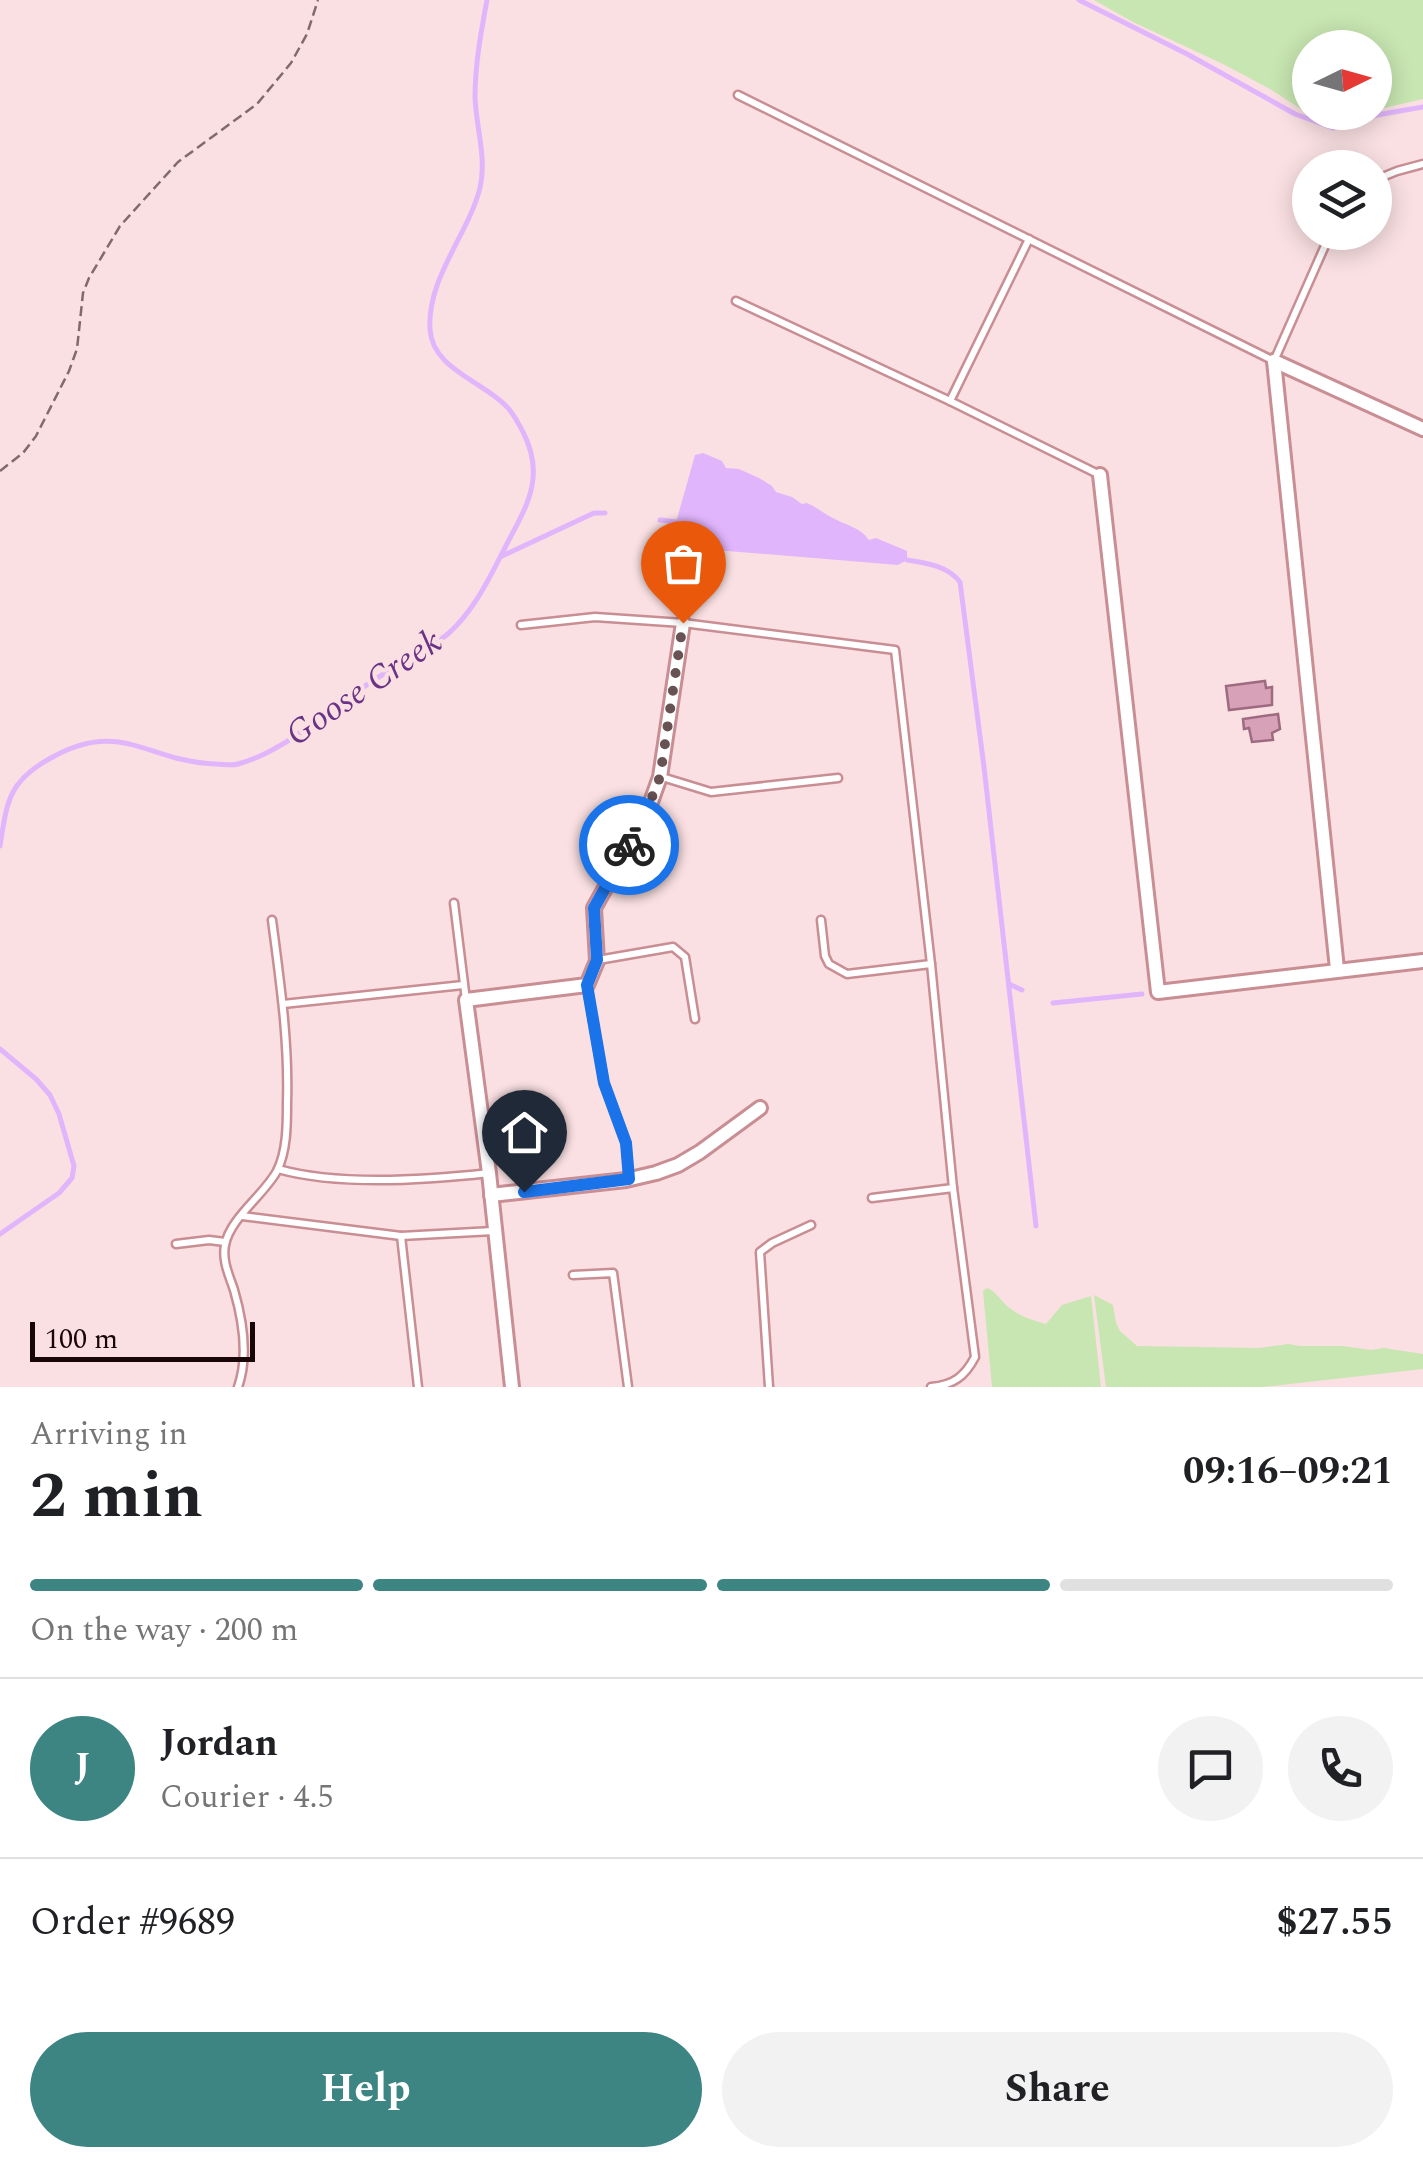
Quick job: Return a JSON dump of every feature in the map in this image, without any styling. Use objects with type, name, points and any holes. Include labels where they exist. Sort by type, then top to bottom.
[{"type":"street","points":[[1274,360],[1423,430]]},
{"type":"street","points":[[1274,360],[1338,969]]},
{"type":"street","points":[[1100,475],[1158,992],[1423,960]]},
{"type":"street","points":[[512,1387],[466,1000],[587,985],[597,960],[594,908],[646,812],[660,777],[683,623]]},
{"type":"street","points":[[490,1195],[656,1173],[700,1152],[760,1108]]},
{"type":"lane","points":[[738,95],[1274,360],[1323,250]]},
{"type":"lane","points":[[1392,173],[1423,164]]},
{"type":"lane","points":[[950,401],[1029,239]]},
{"type":"lane","points":[[736,301],[1100,475]]},
{"type":"lane","points":[[522,625],[595,617],[683,623],[895,650],[975,1357],[966,1375],[946,1386],[931,1387]]},
{"type":"lane","points":[[660,777],[710,792],[838,778]]},
{"type":"lane","points":[[454,904],[466,1000]]},
{"type":"lane","points":[[238,1387],[245,1351],[224,1261],[225,1242],[278,1169],[286,1136],[288,1070],[272,920]]},
{"type":"lane","points":[[821,920],[825,956],[830,964],[847,974],[931,964]]},
{"type":"lane","points":[[597,960],[672,948],[685,957],[695,1018]]},
{"type":"lane","points":[[283,1004],[463,985]]},
{"type":"lane","points":[[587,985],[604,1083],[626,1143],[629,1179]]},
{"type":"lane","points":[[278,1169],[305,1177],[353,1180],[489,1173]]},
{"type":"lane","points":[[872,1198],[953,1188]]},
{"type":"lane","points":[[241,1216],[401,1236],[494,1230]]},
{"type":"lane","points":[[769,1387],[760,1252],[811,1224]]},
{"type":"lane","points":[[401,1236],[418,1387]]},
{"type":"lane","points":[[176,1244],[225,1242]]},
{"type":"lane","points":[[573,1275],[613,1274],[628,1387]]},
{"type":"path","points":[[0,471],[36,436],[69,371],[77,349],[83,293],[120,226],[178,162],[258,104],[291,63],[318,0]]},
{"type":"green space","points":[[1094,0],[1423,0],[1423,99],[1392,106],[1392,30],[1292,30],[1292,103],[1223,64]]},
{"type":"green space","points":[[987,1288],[1015,1312],[1046,1324],[1062,1305],[1091,1296],[1101,1387],[992,1387],[983,1291]]},
{"type":"green space","points":[[1094,1295],[1113,1305],[1120,1331],[1137,1346],[1258,1348],[1288,1344],[1384,1348],[1423,1354],[1423,1369],[1263,1387],[1106,1387]]},
{"type":"shaded area","points":[[703,453],[722,461],[726,468],[759,478],[776,492],[857,529],[869,540],[876,538],[907,551],[907,560],[898,565],[679,547],[673,533],[695,455]]},
{"type":"building","points":[[1265,681],[1266,688],[1272,687],[1272,705],[1229,710],[1226,686]]},
{"type":"building","points":[[1278,714],[1280,729],[1272,733],[1273,740],[1252,742],[1243,719]]},
{"type":"waterway","name":"Goose Creek","points":[[0,846],[17,785],[49,759],[74,747],[115,742],[192,761],[233,765],[252,760],[289,740],[366,685],[443,638],[484,588],[528,499],[533,461],[512,413],[449,364],[433,343],[430,329],[441,274],[480,188],[481,142],[475,85],[487,0]]},
{"type":"waterway","points":[[1079,0],[1295,114],[1333,128],[1423,107]]},
{"type":"waterway","points":[[502,556],[594,513],[605,513]]},
{"type":"waterway","points":[[660,520],[677,522]]},
{"type":"waterway","points":[[907,560],[943,569],[960,582],[1036,1226]]},
{"type":"waterway","points":[[1009,984],[1022,990]]},
{"type":"waterway","points":[[1053,1003],[1142,994]]},
{"type":"waterway","name":"Goose Creek","points":[[0,1049],[50,1095],[74,1166],[72,1178],[59,1193],[0,1234]]},
{"type":"way so far","points":[[629,845],[660,777],[683,623]]},
{"type":"route","points":[[524,1192],[629,1179],[626,1143],[604,1083],[587,985],[597,960],[594,908],[629,845]]}]
